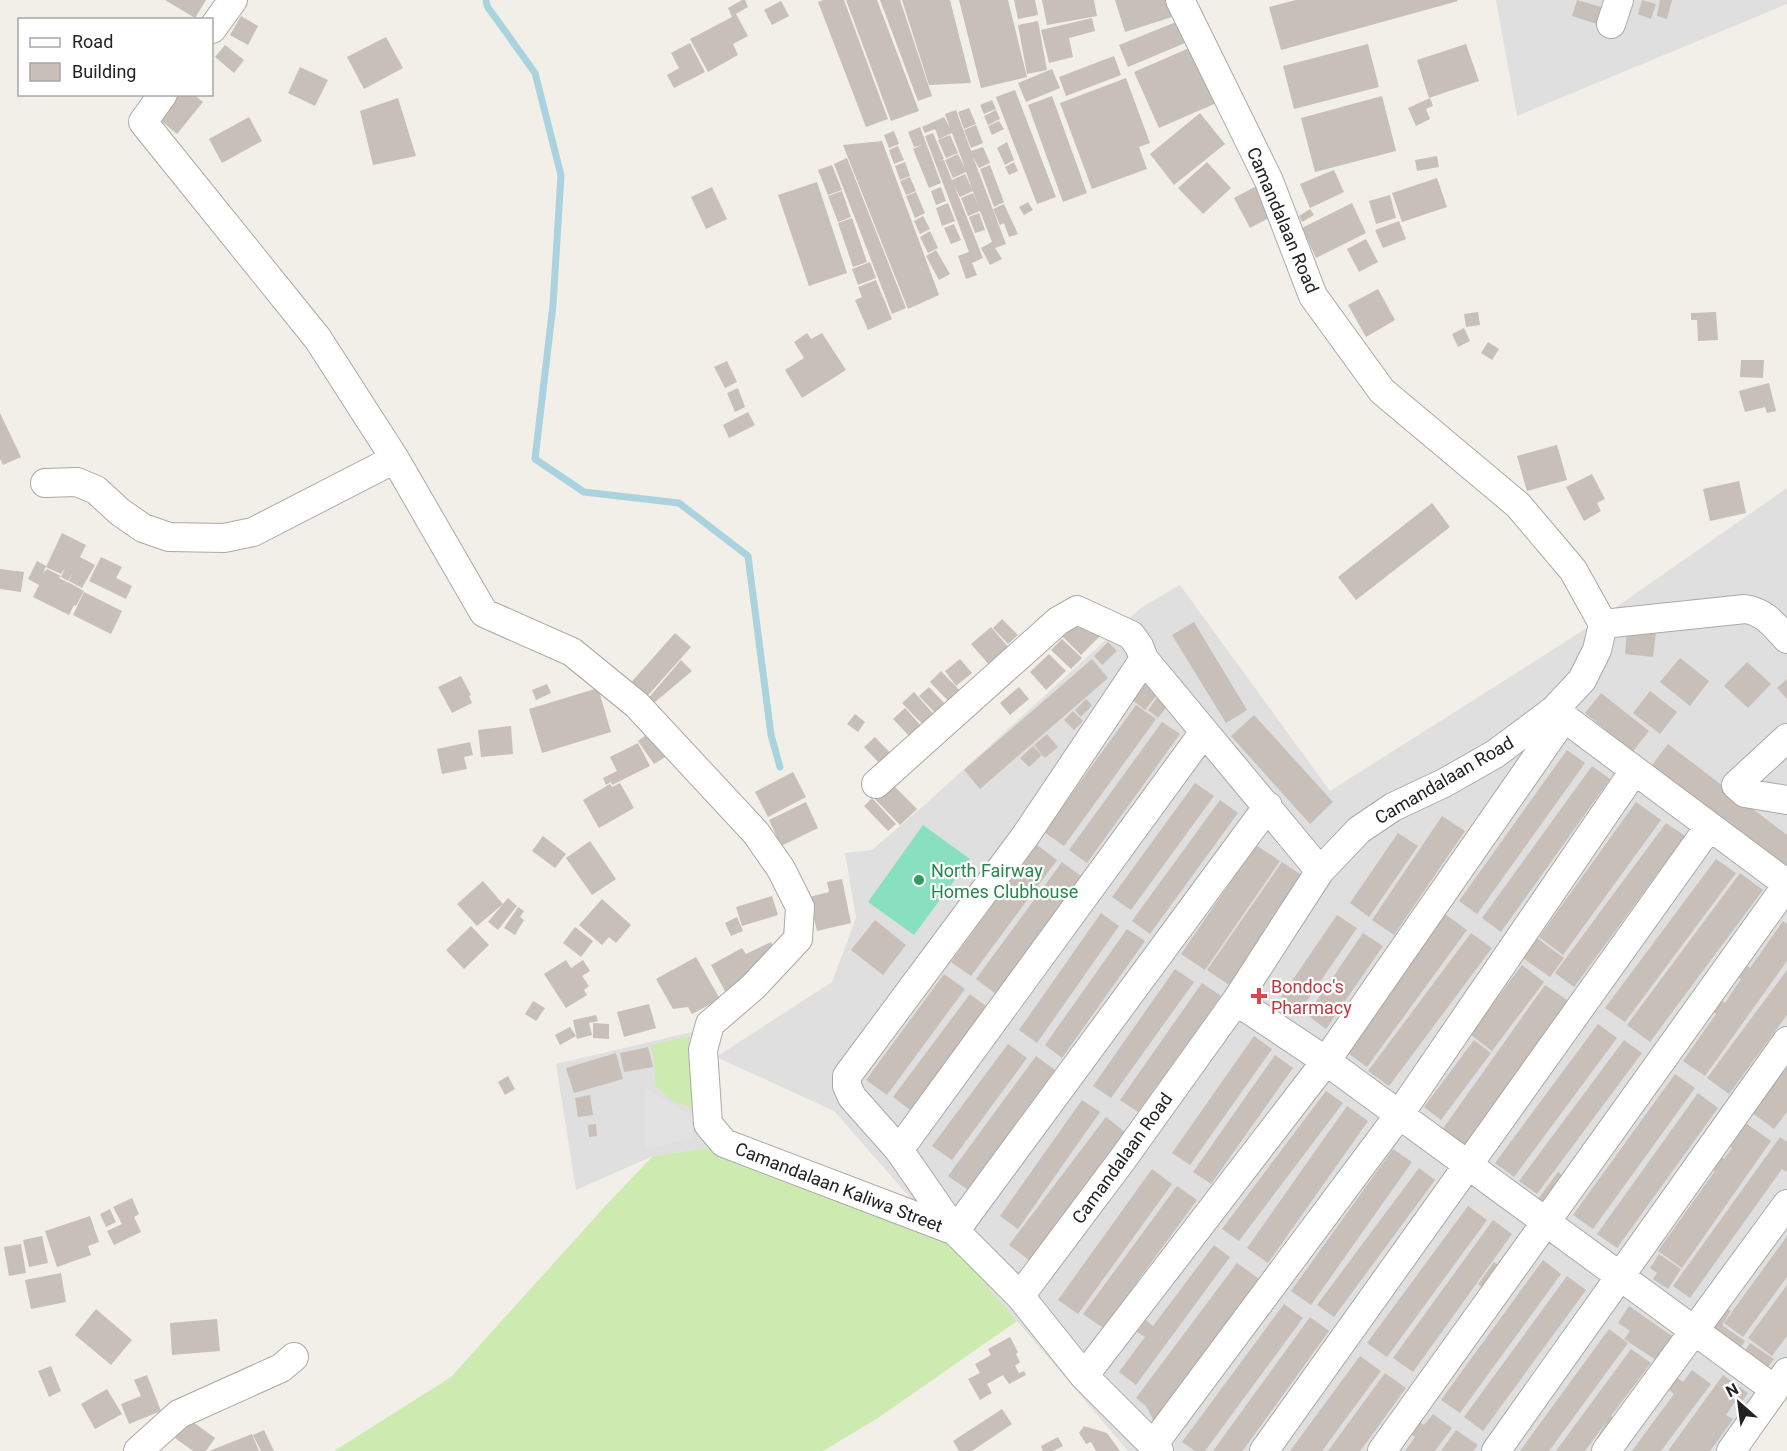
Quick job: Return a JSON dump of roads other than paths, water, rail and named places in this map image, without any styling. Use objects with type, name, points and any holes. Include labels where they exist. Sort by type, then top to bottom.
[{"type":"street","points":[[213,28],[233,0]]},
{"type":"street","name":"Camandalaan Road","points":[[1020,1296],[1122,1160],[1236,1001],[1320,871],[1359,830],[1393,807],[1444,783],[1559,714],[1582,680],[1597,650],[1603,624],[1573,570],[1518,505],[1382,391],[1313,296],[1269,181],[1180,0]]},
{"type":"street","name":"Camandalaan Kaliwa Street","points":[[162,96],[143,122],[318,339],[395,459],[484,614],[572,652],[637,705],[756,833],[781,869],[800,908],[798,939],[753,987],[710,1024],[703,1050],[708,1124],[723,1143],[955,1231]]},
{"type":"street","points":[[45,483],[77,482],[96,490],[120,512],[143,528],[169,537],[224,538],[253,532],[395,459]]},
{"type":"street","points":[[1603,624],[1745,609],[1767,616],[1787,639]]},
{"type":"street","points":[[876,784],[1058,621],[1077,610],[1131,634],[1144,659],[1320,871]]},
{"type":"street","points":[[1144,659],[1026,835],[847,1076],[847,1086],[852,1097],[899,1150],[955,1231],[1020,1296],[1084,1376],[1156,1448],[1399,1115],[1634,771]]},
{"type":"street","points":[[1084,1376],[1326,1061],[1559,714],[1787,884],[1382,1451]]},
{"type":"street","points":[[899,1150],[1204,732]]},
{"type":"street","points":[[1787,738],[1736,785],[1745,793],[1787,800]]},
{"type":"street","points":[[955,1231],[1268,806]]},
{"type":"street","points":[[1264,1451],[1709,827]]},
{"type":"street","points":[[1236,1001],[1326,1061],[1695,1332],[1781,1380],[1731,1451]]},
{"type":"street","points":[[1496,1451],[1787,1041]]},
{"type":"street","points":[[1606,1451],[1787,1204]]},
{"type":"street","points":[[138,1451],[179,1414],[281,1368],[294,1357]]},
{"type":"waterway","points":[[486,0],[487,6],[535,73],[561,175],[553,305],[535,459],[584,492],[679,503],[748,556],[771,735],[780,767]]},
{"type":"place","name":"North Fairway Homes Clubhouse","points":[[919,880]]},
{"type":"place","name":"Bondoc's Pharmacy","points":[[1259,996]]}]
